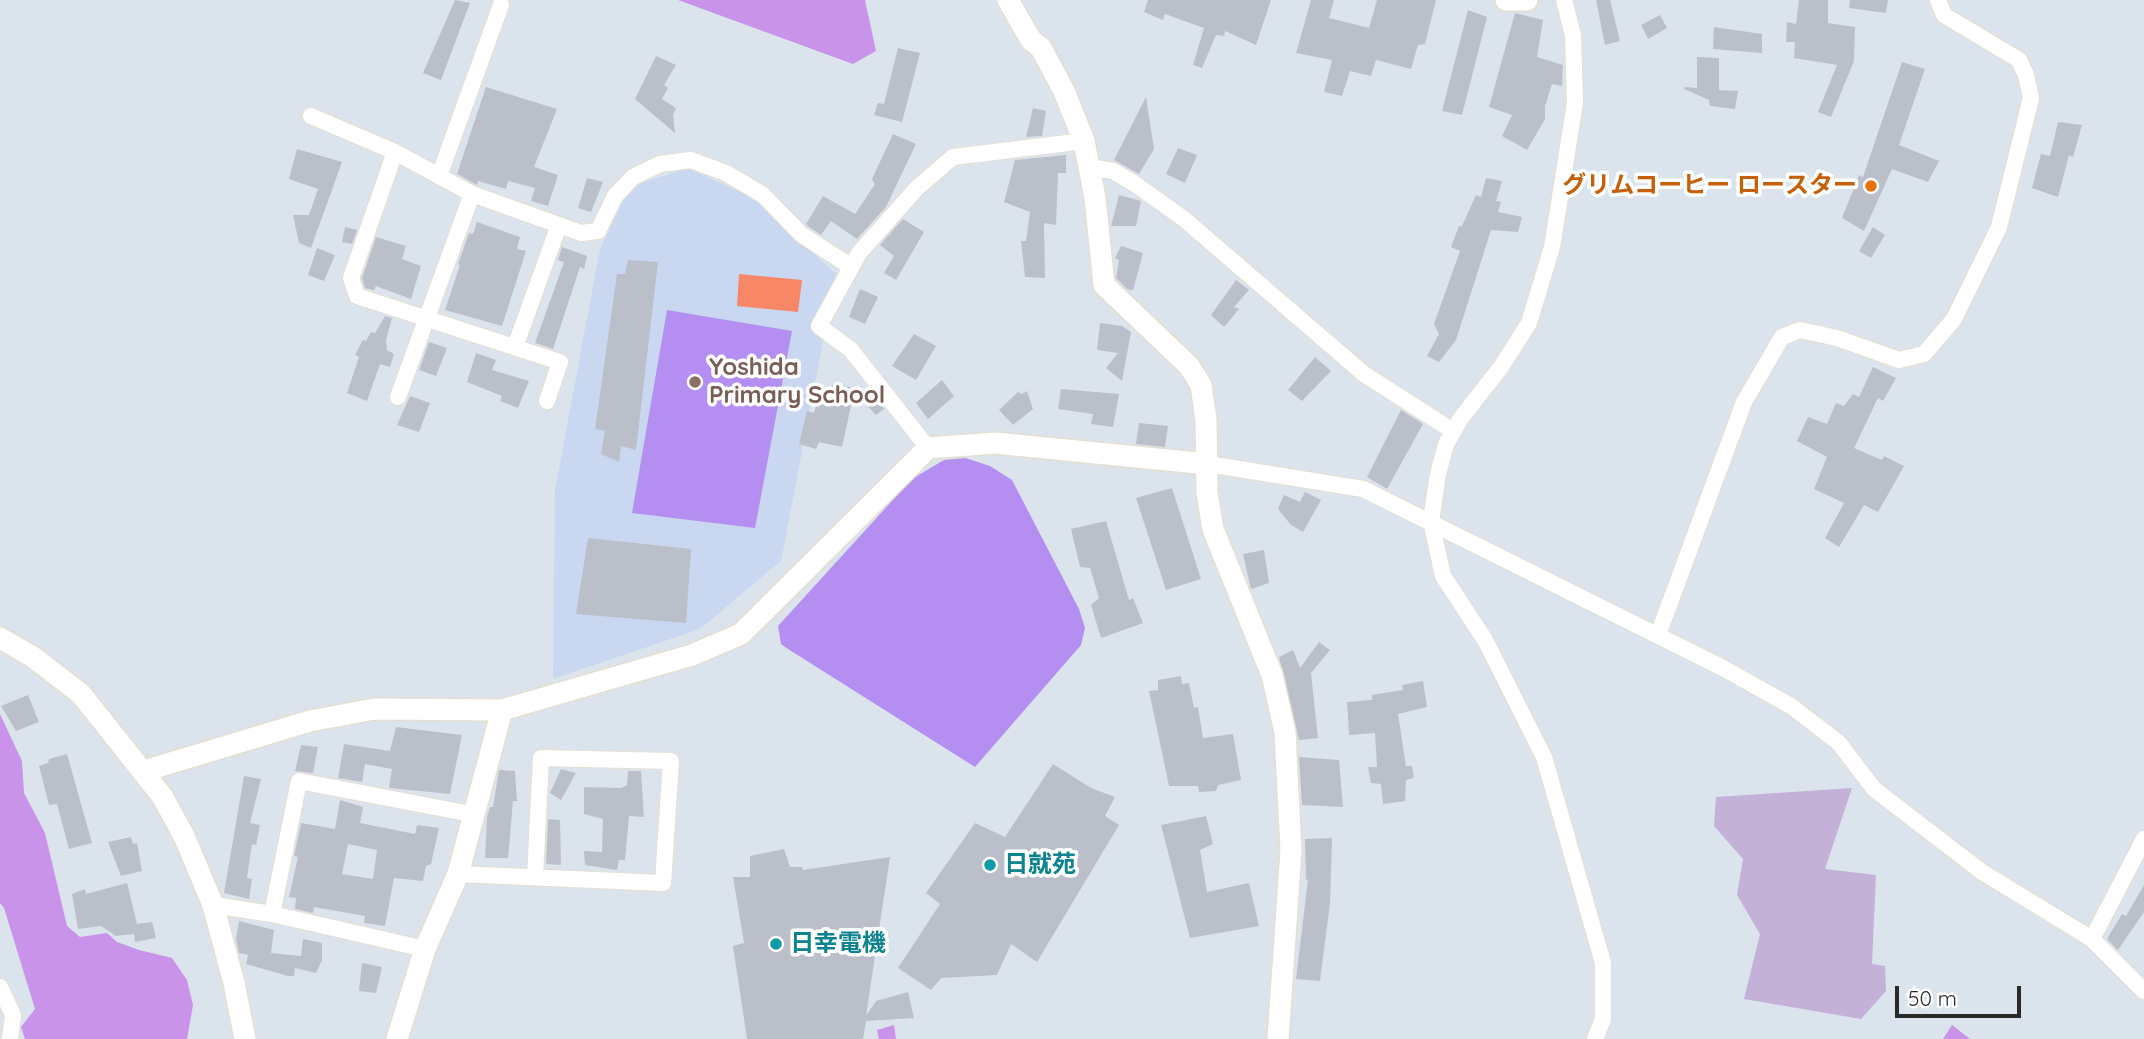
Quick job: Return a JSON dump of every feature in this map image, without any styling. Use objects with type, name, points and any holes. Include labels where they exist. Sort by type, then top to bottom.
[{"type":"street","points":[[1008,0],[1031,40],[1041,48],[1064,91],[1084,141],[1104,285],[1189,366],[1200,385],[1208,464],[1207,493],[1213,529],[1272,675],[1285,732],[1291,850],[1278,1039]]},
{"type":"street","points":[[1506,0],[1527,0]]},
{"type":"street","points":[[1564,0],[1573,35],[1575,103],[1552,247],[1529,323],[1453,431],[1438,474],[1432,521],[1443,576],[1485,640],[1544,757],[1603,963],[1603,1018],[1595,1039]]},
{"type":"street","points":[[1658,635],[1744,402],[1782,337],[1800,330],[1837,338],[1899,360],[1924,354],[1954,319],[1999,227],[2031,98],[2026,75],[2020,60],[1944,15],[1938,0]]},
{"type":"street","points":[[439,176],[501,5]]},
{"type":"street","points":[[311,116],[395,152],[472,194],[581,233],[598,231],[615,196],[633,177],[660,164],[691,160],[726,173],[763,195],[802,235],[850,266]]},
{"type":"street","points":[[928,447],[851,350],[819,326],[850,266],[917,188],[953,157],[1084,141]]},
{"type":"street","points":[[395,152],[351,278],[357,296],[560,362],[547,401]]},
{"type":"street","points":[[1089,167],[1113,171],[1184,219],[1364,374],[1453,431]]},
{"type":"street","points":[[398,397],[472,194]]},
{"type":"street","points":[[515,347],[559,225]]},
{"type":"street","points":[[144,771],[310,721],[374,709],[502,710],[692,655],[741,634],[928,447],[995,443],[1208,464],[1363,489],[1658,635],[1791,706],[1839,743],[1874,789],[1982,872],[2092,939],[2144,991]]},
{"type":"street","points":[[0,638],[33,657],[81,694],[144,771],[184,836],[213,905],[245,1039]]},
{"type":"street","points":[[397,1039],[425,949],[458,874],[502,710]]},
{"type":"street","points":[[458,874],[663,883],[671,761],[541,758],[535,877]]},
{"type":"street","points":[[272,914],[299,781],[476,815]]},
{"type":"street","points":[[2092,939],[2144,839]]},
{"type":"street","points":[[213,905],[272,914],[425,949]]},
{"type":"street","points":[[0,987],[13,1015],[10,1039]]},
{"type":"shaded area","points":[[678,0],[865,0],[876,51],[853,64]]},
{"type":"shaded area","name":"Yoshida Primary School","points":[[687,168],[755,198],[836,274],[781,561],[700,629],[553,679],[555,490],[600,249],[630,187]]},
{"type":"shaded area","points":[[739,274],[802,280],[798,312],[737,306]]},
{"type":"shaded area","points":[[667,310],[792,331],[755,528],[632,513]]},
{"type":"shaded area","points":[[965,458],[990,466],[1012,480],[1079,609],[1085,628],[1081,645],[975,767],[781,644],[778,626],[912,479],[944,460]]},
{"type":"shaded area","points":[[0,714],[22,761],[24,793],[45,833],[67,926],[80,937],[107,933],[117,942],[172,958],[187,980],[193,1005],[187,1039],[25,1039],[21,1027],[35,1009],[4,908],[0,903]]},
{"type":"shaded area","points":[[1852,788],[1825,869],[1876,875],[1872,964],[1885,966],[1886,991],[1861,1019],[1744,999],[1760,934],[1737,895],[1743,859],[1714,826],[1716,797]]},
{"type":"shaded area","points":[[894,1025],[896,1039],[879,1039],[877,1030]]},
{"type":"shaded area","points":[[1952,1025],[1970,1039],[1943,1039]]},
{"type":"building","points":[[455,0],[470,3],[441,80],[423,73]]},
{"type":"building","points":[[1148,0],[1271,0],[1256,45],[1225,31],[1224,36],[1216,35],[1202,68],[1193,65],[1204,28],[1165,14],[1163,20],[1144,12]]},
{"type":"building","points":[[1311,0],[1334,0],[1329,18],[1369,28],[1377,0],[1436,0],[1425,44],[1418,45],[1411,69],[1376,60],[1371,76],[1350,71],[1342,96],[1324,92],[1332,60],[1296,53]]},
{"type":"building","points":[[1596,0],[1610,0],[1620,41],[1605,45]]},
{"type":"building","points":[[1799,0],[1828,0],[1828,23],[1855,27],[1854,61],[1831,117],[1818,112],[1837,65],[1794,58],[1795,42],[1786,42],[1787,22],[1796,24]]},
{"type":"building","points":[[1850,0],[1888,0],[1886,13],[1849,8]]},
{"type":"building","points":[[1468,10],[1487,17],[1462,115],[1442,111]]},
{"type":"building","points":[[1515,13],[1543,20],[1537,57],[1563,65],[1562,86],[1552,84],[1545,106],[1545,119],[1527,150],[1502,136],[1512,115],[1489,107]]},
{"type":"building","points":[[1660,15],[1667,28],[1648,39],[1641,25]]},
{"type":"building","points":[[1714,27],[1762,34],[1762,53],[1713,49]]},
{"type":"building","points":[[898,48],[920,53],[902,122],[874,115],[878,103],[884,104]]},
{"type":"building","points":[[656,56],[676,65],[664,85],[668,88],[662,99],[676,108],[673,115],[675,133],[635,99]]},
{"type":"building","points":[[1697,57],[1719,58],[1719,90],[1738,91],[1735,109],[1710,106],[1709,100],[1684,89],[1697,88]]},
{"type":"building","points":[[1902,62],[1925,69],[1899,145],[1939,161],[1928,182],[1892,169],[1864,231],[1842,218],[1859,175],[1863,177]]},
{"type":"building","points":[[486,87],[557,109],[534,167],[558,175],[548,206],[531,201],[535,188],[508,181],[506,189],[478,181],[477,185],[457,174]]},
{"type":"building","points":[[1146,97],[1154,149],[1139,174],[1114,160]]},
{"type":"building","points":[[1033,108],[1046,111],[1042,136],[1026,137]]},
{"type":"building","points":[[2058,122],[2082,125],[2073,157],[2069,155],[2058,197],[2032,188],[2041,154],[2050,156]]},
{"type":"building","points":[[893,134],[916,144],[886,207],[857,239],[831,221],[821,235],[809,227],[806,224],[823,196],[855,214],[875,184],[872,179]]},
{"type":"building","points":[[1178,148],[1197,155],[1185,183],[1166,174]]},
{"type":"building","points":[[297,149],[342,162],[311,248],[299,243],[293,215],[309,215],[318,189],[289,179]]},
{"type":"building","points":[[1066,155],[1066,173],[1058,173],[1056,225],[1044,223],[1045,278],[1025,277],[1021,241],[1026,241],[1030,212],[1004,202],[1015,160]]},
{"type":"building","points":[[587,178],[603,182],[591,212],[578,208]]},
{"type":"building","points":[[1486,178],[1502,181],[1496,201],[1501,202],[1498,212],[1522,217],[1518,232],[1491,230],[1456,340],[1439,362],[1427,356],[1439,334],[1434,324],[1460,251],[1451,247],[1476,195],[1481,197]]},
{"type":"building","points":[[1119,195],[1141,201],[1136,226],[1111,226]]},
{"type":"building","points":[[903,219],[924,232],[896,280],[884,273],[894,256],[880,245]]},
{"type":"building","points":[[477,222],[520,237],[517,249],[526,251],[502,326],[445,310],[469,233],[473,234]]},
{"type":"building","points":[[345,227],[357,230],[352,244],[342,242]]},
{"type":"building","points":[[1873,227],[1885,235],[1871,258],[1859,251]]},
{"type":"building","points":[[376,237],[406,246],[402,259],[421,266],[411,299],[376,286],[374,290],[365,288],[362,278]]},
{"type":"building","points":[[1121,246],[1143,253],[1133,290],[1127,289],[1116,278],[1119,260],[1115,258]]},
{"type":"building","points":[[562,247],[587,256],[584,269],[580,267],[553,349],[535,343],[564,262],[558,260]]},
{"type":"building","points":[[317,248],[335,255],[324,281],[308,275]]},
{"type":"building","points":[[628,260],[658,262],[636,450],[621,446],[619,462],[601,454],[605,431],[595,429],[617,274],[625,274]]},
{"type":"building","points":[[1236,280],[1249,290],[1234,307],[1239,309],[1224,327],[1211,315]]},
{"type":"building","points":[[860,289],[878,297],[865,324],[849,317]]},
{"type":"building","points":[[385,316],[392,318],[386,340],[387,350],[394,354],[390,367],[380,364],[367,401],[347,393],[359,357],[355,355],[363,340],[366,341],[371,332],[375,333]]},
{"type":"building","points":[[1100,323],[1122,326],[1131,332],[1122,381],[1106,368],[1118,353],[1097,350]]},
{"type":"building","points":[[914,334],[936,346],[916,380],[892,366]]},
{"type":"building","points":[[429,342],[447,348],[436,376],[419,370]]},
{"type":"building","points":[[476,353],[496,360],[492,370],[529,381],[518,408],[500,401],[502,396],[467,382]]},
{"type":"building","points":[[1315,357],[1331,371],[1302,401],[1288,390]]},
{"type":"building","points":[[1873,367],[1896,378],[1883,401],[1878,398],[1854,448],[1882,460],[1884,456],[1904,466],[1878,512],[1864,505],[1839,547],[1825,538],[1844,503],[1814,489],[1827,457],[1797,441],[1808,417],[1827,424],[1836,403],[1844,406],[1853,394],[1859,397]]},
{"type":"building","points":[[942,380],[954,396],[928,419],[916,403]]},
{"type":"building","points":[[833,384],[870,391],[884,409],[876,415],[854,392],[842,447],[819,442],[816,449],[799,444],[807,411],[814,413],[819,394],[828,397]]},
{"type":"building","points":[[1061,389],[1119,394],[1113,427],[1091,424],[1093,414],[1058,409]]},
{"type":"building","points":[[1027,391],[1033,409],[1013,425],[999,410],[1018,392],[1022,394]]},
{"type":"building","points":[[410,396],[430,403],[419,432],[397,425]]},
{"type":"building","points":[[1401,410],[1423,424],[1387,489],[1367,477]]},
{"type":"building","points":[[1139,423],[1168,426],[1165,447],[1136,444]]},
{"type":"building","points":[[1172,488],[1201,579],[1166,590],[1136,498]]},
{"type":"building","points":[[1305,492],[1321,500],[1303,532],[1291,525],[1278,509],[1284,495],[1300,502]]},
{"type":"building","points":[[1106,521],[1129,600],[1133,598],[1143,623],[1101,638],[1091,605],[1099,598],[1090,568],[1080,567],[1071,529]]},
{"type":"building","points":[[588,538],[691,549],[686,623],[576,614]]},
{"type":"building","points":[[1264,550],[1269,583],[1251,589],[1243,554]]},
{"type":"building","points":[[1319,642],[1330,650],[1311,673],[1318,738],[1299,740],[1279,657],[1293,650],[1300,668]]},
{"type":"building","points":[[1181,676],[1182,684],[1189,683],[1194,708],[1198,707],[1203,738],[1233,734],[1241,780],[1218,785],[1216,791],[1199,792],[1198,786],[1169,786],[1149,691],[1158,690],[1158,680]]},
{"type":"building","points":[[1423,681],[1427,707],[1398,714],[1406,766],[1412,766],[1414,778],[1406,780],[1405,801],[1383,804],[1381,784],[1371,783],[1368,767],[1377,767],[1375,733],[1349,735],[1347,702],[1372,700],[1372,695],[1403,690],[1402,685]]},
{"type":"building","points":[[28,695],[39,722],[16,731],[1,706]]},
{"type":"building","points":[[396,727],[462,735],[450,794],[389,788],[392,769],[365,764],[362,782],[338,778],[344,744],[390,751]]},
{"type":"building","points":[[301,745],[318,747],[313,773],[295,771]]},
{"type":"building","points":[[67,754],[92,843],[69,849],[57,804],[49,805],[39,766],[48,763],[49,759]]},
{"type":"building","points":[[1299,757],[1339,760],[1343,807],[1302,805]]},
{"type":"building","name":"日就苑","points":[[1053,764],[1091,788],[1115,797],[1105,816],[1119,825],[1037,962],[1011,944],[997,975],[941,978],[931,990],[898,968],[940,904],[926,893],[975,823],[1005,837]]},
{"type":"building","points":[[561,769],[576,773],[561,800],[550,793]]},
{"type":"building","points":[[499,770],[515,771],[517,801],[513,801],[508,858],[485,858],[487,817],[490,807],[493,807]]},
{"type":"building","points":[[628,771],[641,771],[644,817],[629,816],[625,860],[619,860],[617,870],[585,865],[584,851],[602,852],[603,819],[584,814],[584,787],[621,788],[627,785]]},
{"type":"building","points":[[244,776],[261,779],[250,823],[260,825],[256,845],[252,844],[247,878],[252,879],[249,899],[224,893]]},
{"type":"building","points":[[340,800],[363,807],[360,823],[415,834],[417,825],[439,828],[431,864],[426,866],[423,881],[394,878],[385,926],[364,923],[365,916],[314,907],[313,913],[295,909],[296,898],[289,897],[298,857],[294,856],[301,823],[335,829]],"holes":[[[348,844],[377,850],[373,879],[342,874]]]},
{"type":"building","points":[[1206,816],[1213,844],[1200,850],[1207,892],[1249,883],[1259,926],[1190,938],[1161,825]]},
{"type":"building","points":[[548,819],[560,820],[561,865],[546,864]]},
{"type":"building","points":[[131,837],[133,844],[137,843],[142,871],[121,876],[108,842]]},
{"type":"building","points":[[1332,838],[1330,903],[1320,981],[1296,979],[1308,879],[1306,880],[1305,839]]},
{"type":"building","points":[[784,849],[790,867],[802,867],[803,870],[890,857],[866,1016],[876,1001],[908,992],[914,1018],[866,1021],[863,1039],[747,1039],[733,946],[744,943],[733,877],[750,877],[750,856]]},
{"type":"building","points":[[127,883],[137,924],[152,922],[156,938],[135,942],[134,934],[116,936],[101,926],[78,929],[72,894],[85,889],[86,894]]},
{"type":"building","points":[[2144,885],[2144,912],[2118,950],[2107,939],[2122,914],[2126,916]]},
{"type":"building","points":[[239,921],[274,930],[271,953],[301,956],[303,939],[322,943],[322,960],[316,973],[295,968],[294,976],[288,976],[246,964],[248,955],[239,953],[236,939]]},
{"type":"building","points":[[362,963],[382,967],[376,993],[359,991]]},
{"type":"place","name":"グリムコーヒー ロースター","points":[[1871,186]]},
{"type":"place","name":"Yoshida Primary School","points":[[695,382]]},
{"type":"place","name":"日就苑","points":[[990,865]]},
{"type":"place","name":"日幸電機","points":[[776,944]]}]
